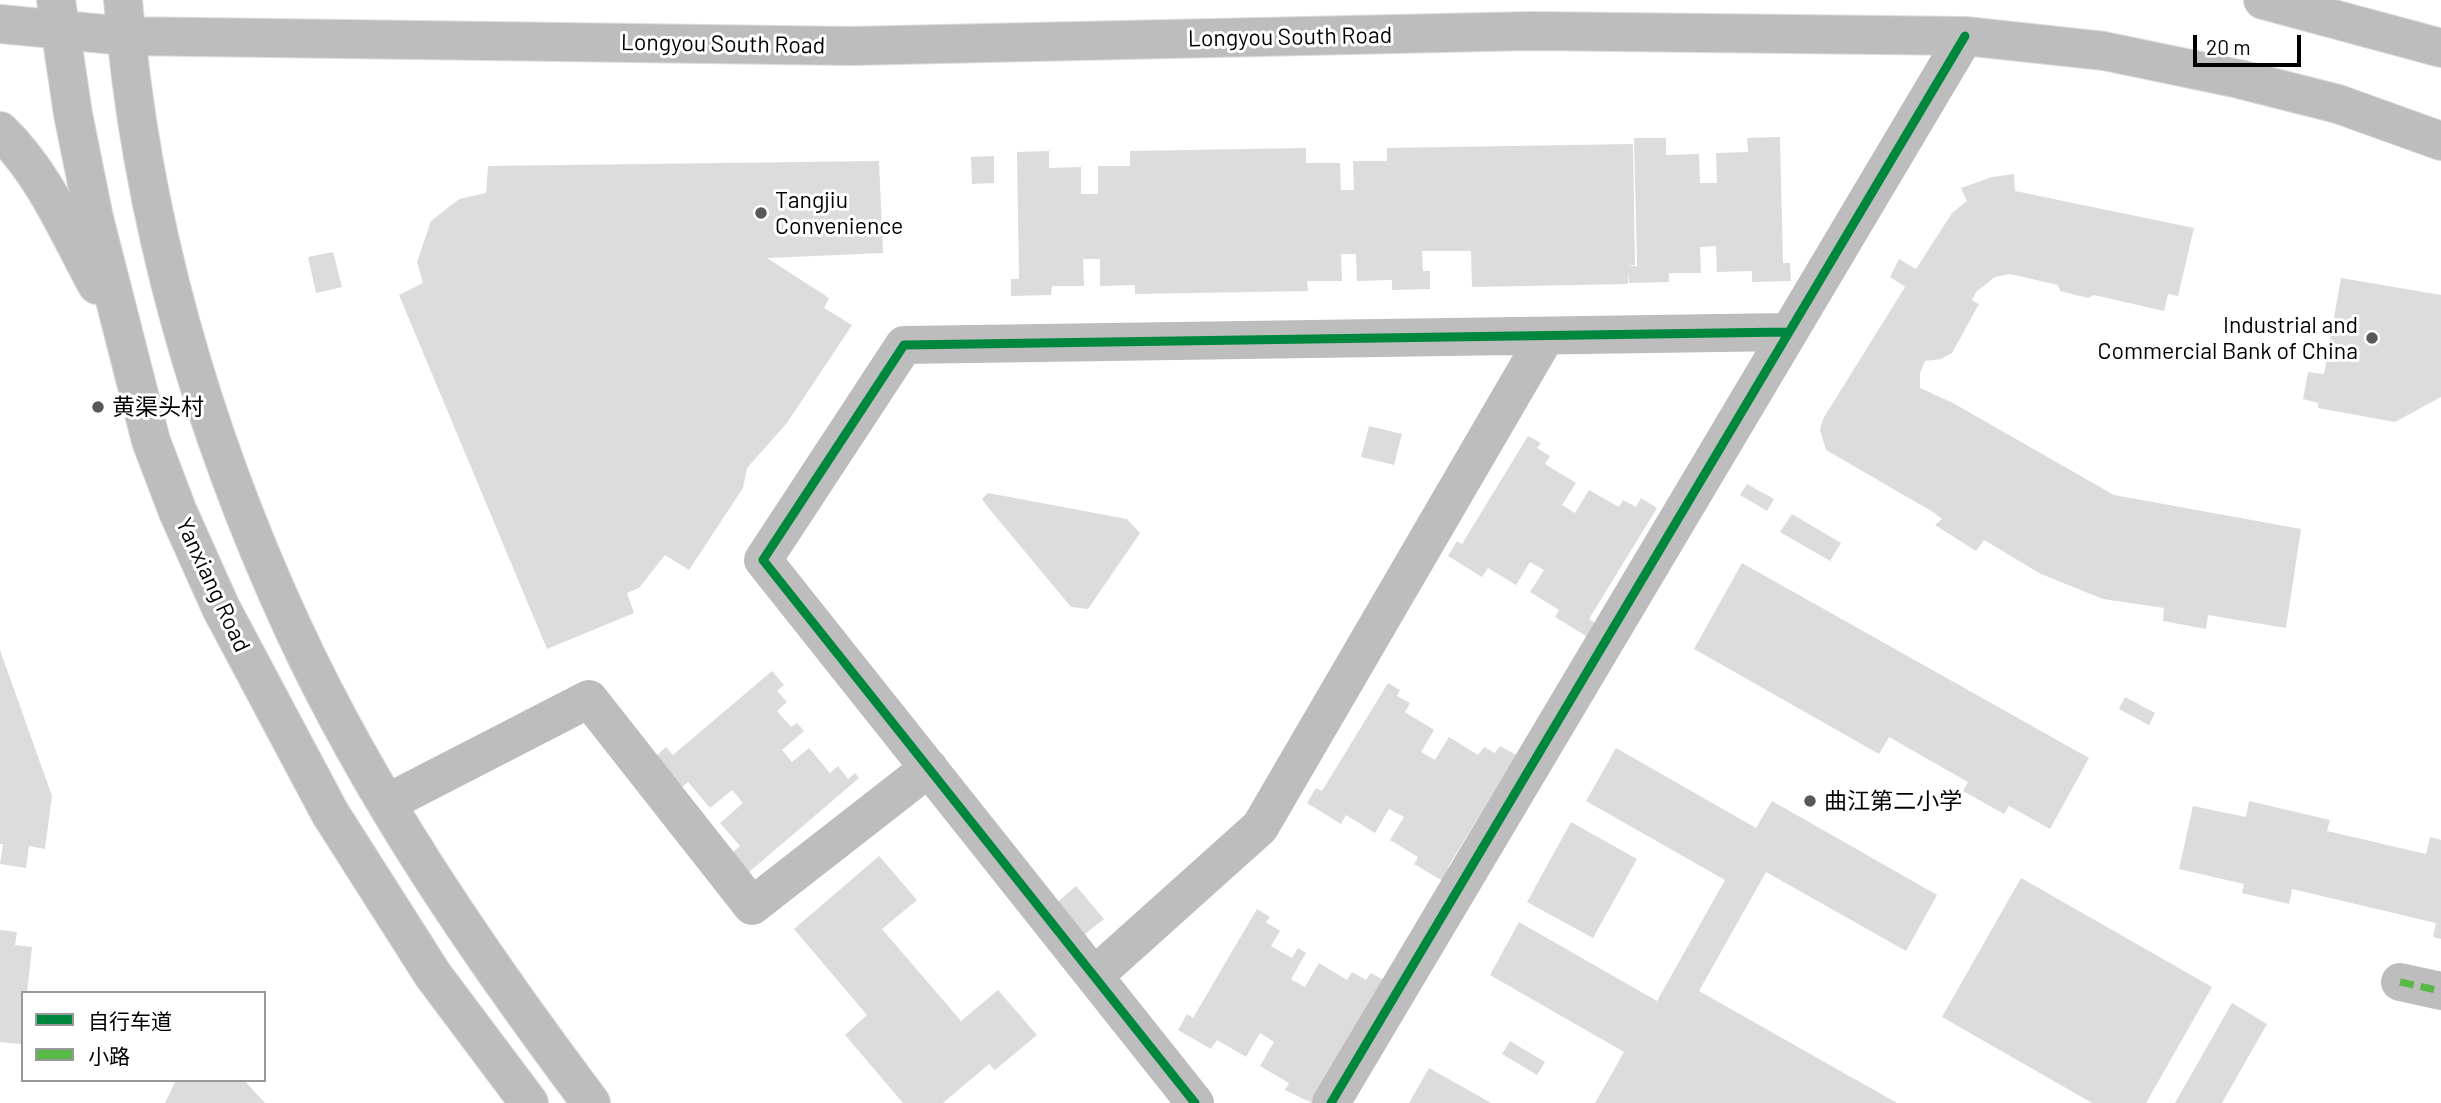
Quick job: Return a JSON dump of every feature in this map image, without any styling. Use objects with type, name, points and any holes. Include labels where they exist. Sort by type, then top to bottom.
[{"type":"main road","points":[[2263,0],[2441,48]]},
{"type":"main road","name":"Longyou South Road","points":[[0,24],[58,15],[852,46],[1532,31],[1965,36],[2105,51],[2239,79],[2338,104],[2441,141]]},
{"type":"main road","name":"Yanxiang Road","points":[[58,15],[94,218],[151,441],[178,512],[227,619],[331,813],[433,975],[529,1103]]},
{"type":"main road","points":[[124,18],[139,149],[164,258],[212,423],[249,527],[293,630],[387,803],[510,994],[592,1103]]},
{"type":"main road","points":[[1331,1103],[1965,36]]},
{"type":"main road","points":[[0,131],[17,147],[42,184],[128,344]]},
{"type":"main road","points":[[1195,1103],[763,560],[904,345],[1787,332]]},
{"type":"main road","points":[[1094,976],[1260,827],[1546,336]]},
{"type":"main road","points":[[387,803],[589,699],[752,906],[929,768]]},
{"type":"main road","points":[[2400,982],[2441,991]]},
{"type":"building","points":[[1780,137],[1783,263],[1790,263],[1791,281],[1752,282],[1752,271],[1717,272],[1716,246],[1700,247],[1701,273],[1669,273],[1669,282],[1629,283],[1628,271],[1628,284],[1472,287],[1471,251],[1422,251],[1423,271],[1430,271],[1430,289],[1392,290],[1392,280],[1357,281],[1356,254],[1341,254],[1342,281],[1307,281],[1308,291],[1135,294],[1135,285],[1100,286],[1100,259],[1083,259],[1084,286],[1052,286],[1051,295],[1011,296],[1011,279],[1019,279],[1017,152],[1049,151],[1049,168],[1081,167],[1081,194],[1098,194],[1098,166],[1130,166],[1130,151],[1306,148],[1306,163],[1340,163],[1341,190],[1354,190],[1353,161],[1387,161],[1387,148],[1633,144],[1635,265],[1627,266],[1637,266],[1634,138],[1666,138],[1666,155],[1699,154],[1700,183],[1717,183],[1716,153],[1748,152],[1747,138]]},
{"type":"building","points":[[994,156],[994,183],[972,184],[971,157]]},
{"type":"building","points":[[879,161],[883,253],[767,258],[829,298],[824,308],[852,325],[787,423],[747,468],[743,488],[689,570],[665,555],[639,588],[627,593],[634,613],[547,649],[399,295],[423,283],[417,262],[431,221],[459,199],[486,193],[488,166]]},
{"type":"building","points":[[2014,174],[2015,191],[2194,228],[2178,296],[2168,294],[2164,311],[2094,295],[2088,298],[2060,291],[2058,285],[2010,274],[1995,277],[1976,292],[1972,300],[1979,304],[1952,353],[1941,359],[1925,361],[1920,373],[1920,388],[1953,403],[2114,495],[2301,529],[2286,628],[2208,615],[2206,629],[2163,621],[2164,608],[2103,599],[2041,574],[1984,540],[1976,551],[1935,525],[1942,519],[1933,512],[1826,450],[1820,430],[1823,419],[1905,287],[1890,277],[1899,259],[1916,269],[1952,213],[1967,201],[1961,188],[1992,177]]},
{"type":"building","points":[[333,252],[342,287],[316,293],[308,257]]},
{"type":"building","points":[[2341,278],[2441,295],[2441,397],[2395,422],[2318,408],[2318,403],[2303,399],[2308,372],[2324,374]]},
{"type":"building","points":[[1369,426],[1402,434],[1394,465],[1361,457]]},
{"type":"building","points":[[1528,436],[1541,443],[1537,448],[1550,456],[1545,464],[1576,483],[1562,505],[1575,513],[1589,490],[1619,507],[1623,500],[1636,507],[1641,498],[1657,508],[1589,619],[1597,624],[1589,638],[1555,617],[1559,610],[1530,592],[1544,570],[1530,562],[1516,585],[1488,568],[1482,577],[1448,556],[1457,541],[1462,544]]},
{"type":"building","points":[[1747,484],[1774,499],[1767,511],[1740,495]]},
{"type":"building","points":[[988,493],[1127,519],[1140,533],[1088,609],[1071,607],[987,506],[982,499]]},
{"type":"building","points":[[1792,514],[1841,543],[1830,561],[1780,532]]},
{"type":"building","points":[[1742,563],[2089,758],[2050,829],[2009,806],[2004,814],[1963,791],[1968,782],[1889,737],[1879,754],[1694,649]]},
{"type":"building","points":[[0,650],[52,796],[45,849],[29,846],[26,868],[0,864],[3,844],[0,844]]},
{"type":"building","points":[[772,671],[784,685],[777,691],[787,702],[777,711],[791,727],[797,723],[804,731],[782,750],[792,762],[809,748],[830,773],[838,766],[848,779],[855,773],[859,778],[748,873],[732,853],[740,846],[720,823],[743,803],[732,790],[710,808],[688,782],[680,789],[654,758],[666,747],[673,755]]},
{"type":"building","points":[[1388,683],[1400,690],[1397,696],[1410,703],[1405,712],[1434,730],[1421,752],[1435,760],[1449,737],[1478,755],[1484,747],[1495,753],[1500,746],[1516,755],[1448,867],[1453,870],[1446,883],[1414,864],[1418,857],[1390,840],[1404,817],[1389,809],[1375,833],[1346,815],[1341,824],[1307,803],[1316,788],[1322,791]]},
{"type":"building","points":[[2125,697],[2155,713],[2149,725],[2119,709]]},
{"type":"building","points":[[1616,748],[1756,828],[1772,801],[1937,895],[1906,951],[1766,872],[1699,991],[1897,1103],[1595,1103],[1624,1052],[1490,975],[1519,922],[1657,1001],[1725,880],[1586,801]]},
{"type":"building","points":[[2249,801],[2330,820],[2327,831],[2426,854],[2430,837],[2441,840],[2441,939],[2433,937],[2436,923],[2292,889],[2289,904],[2242,893],[2244,884],[2179,869],[2193,806],[2246,817]]},
{"type":"building","points":[[1571,822],[1637,859],[1593,938],[1527,902]]},
{"type":"building","points":[[879,856],[917,900],[882,929],[961,1021],[998,990],[1037,1035],[995,1070],[989,1064],[943,1103],[903,1103],[845,1035],[867,1015],[794,929]]},
{"type":"building","points":[[2021,878],[2212,987],[2146,1103],[2092,1103],[1942,1017]]},
{"type":"building","points":[[1076,886],[1104,919],[1080,938],[1053,906]]},
{"type":"building","points":[[1257,909],[1270,917],[1266,922],[1280,931],[1271,946],[1292,958],[1298,948],[1306,953],[1291,979],[1305,987],[1319,963],[1347,980],[1352,972],[1366,980],[1371,973],[1385,981],[1312,1103],[1285,1090],[1289,1083],[1260,1066],[1274,1042],[1260,1033],[1246,1057],[1217,1040],[1211,1049],[1178,1030],[1187,1014],[1193,1018]]},
{"type":"building","points":[[0,930],[17,932],[15,945],[32,947],[27,991],[21,991],[21,1044],[0,1042]]},
{"type":"building","points":[[2232,1003],[2267,1024],[2222,1103],[2175,1103]]},
{"type":"building","points":[[1510,1041],[1545,1062],[1537,1075],[1502,1054]]},
{"type":"building","points":[[1429,1068],[1491,1103],[1409,1103]]},
{"type":"building","points":[[175,1082],[246,1082],[265,1103],[165,1103]]},
{"type":"marked path","points":[[2400,982],[2441,991]]},
{"type":"cycle path","points":[[1331,1103],[1965,36]]},
{"type":"cycle path","points":[[1195,1103],[763,560],[904,345],[1787,332]]},
{"type":"place","name":"Tangjiu Convenience","points":[[761,213]]},
{"type":"place","name":"Industrial and Commercial Bank of China","points":[[2372,338]]},
{"type":"place","name":"黄渠头村","points":[[98,407]]},
{"type":"place","name":"曲江第二小学","points":[[1810,801]]}]
